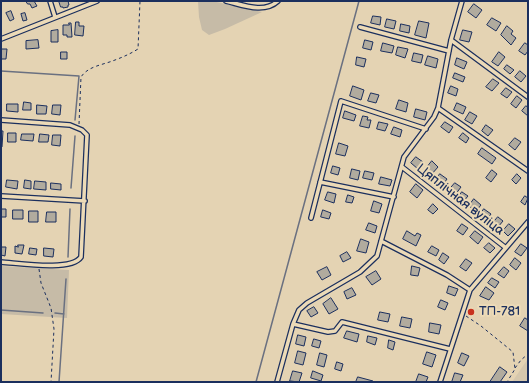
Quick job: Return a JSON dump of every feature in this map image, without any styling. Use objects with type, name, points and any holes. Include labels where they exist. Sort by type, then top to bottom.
[{"type":"street","points":[[50,1],[54,17]]},
{"type":"street","points":[[1,39],[97,1]]},
{"type":"street","points":[[226,1],[264,8],[274,5],[278,1]]},
{"type":"street","points":[[277,382],[293,324],[299,310],[307,303],[360,272],[377,256],[404,157],[426,129],[438,108],[451,40],[462,1]]},
{"type":"street","points":[[360,27],[449,50]]},
{"type":"street","points":[[451,40],[528,97]]},
{"type":"street","points":[[311,218],[341,101],[426,129]]},
{"type":"street","points":[[438,108],[528,171]]},
{"type":"street","points":[[1,120],[70,126],[82,130],[87,135],[81,257],[77,261],[66,265],[38,265],[1,262]]},
{"type":"street","name":"Цяплічная вуліца","points":[[402,167],[506,248]]},
{"type":"street","points":[[320,182],[394,197]]},
{"type":"street","points":[[1,196],[84,201]]},
{"type":"street","points":[[440,382],[470,290],[528,222]]},
{"type":"street","points":[[381,241],[447,275],[470,290]]},
{"type":"street","points":[[293,324],[328,332],[335,331],[342,322],[450,349]]},
{"type":"path","points":[[78,128],[81,77],[84,73],[94,68],[125,56],[138,49],[140,1]]},
{"type":"path","points":[[38,265],[41,283],[52,308],[54,329],[51,382]]},
{"type":"path","points":[[462,314],[482,326],[513,352],[514,369]]},
{"type":"path","points":[[507,382],[514,369],[528,354]]},
{"type":"shaded area","points":[[198,1],[212,1],[262,12],[209,35],[202,30]]},
{"type":"shaded area","points":[[1,266],[69,270],[67,318],[1,314]]},
{"type":"shaded area","points":[[528,359],[528,382],[512,382],[525,363]]},
{"type":"building","points":[[26,1],[34,1],[37,6],[32,8]]},
{"type":"building","points":[[59,1],[68,1],[68,7],[61,7]]},
{"type":"building","points":[[474,4],[482,10],[476,18],[468,12]]},
{"type":"building","points":[[11,11],[14,19],[10,21],[6,13]]},
{"type":"building","points":[[25,13],[27,20],[23,21],[21,14]]},
{"type":"building","points":[[373,16],[381,17],[380,25],[371,23]]},
{"type":"building","points":[[492,18],[501,23],[496,31],[487,25]]},
{"type":"building","points":[[387,19],[396,21],[394,29],[385,27]]},
{"type":"building","points":[[419,21],[429,23],[426,38],[415,35]]},
{"type":"building","points":[[76,22],[79,22],[79,26],[84,26],[83,36],[75,35]]},
{"type":"building","points":[[69,23],[71,23],[72,37],[63,35],[63,25],[69,25]]},
{"type":"building","points":[[401,24],[410,26],[409,33],[400,31]]},
{"type":"building","points":[[507,26],[513,31],[511,34],[516,38],[511,45],[501,35]]},
{"type":"building","points":[[58,30],[58,42],[51,42],[51,31]]},
{"type":"building","points":[[463,30],[472,32],[469,42],[460,40]]},
{"type":"building","points":[[38,40],[39,48],[26,49],[26,41]]},
{"type":"building","points":[[365,40],[373,42],[371,50],[363,48]]},
{"type":"building","points":[[383,43],[394,46],[392,53],[381,51]]},
{"type":"building","points":[[525,43],[528,45],[528,51],[525,55],[519,51]]},
{"type":"building","points":[[398,47],[408,49],[405,58],[396,55]]},
{"type":"building","points":[[1,49],[7,49],[6,59],[1,59]]},
{"type":"building","points":[[61,52],[67,52],[67,59],[61,59]]},
{"type":"building","points":[[499,52],[505,57],[498,66],[492,62]]},
{"type":"building","points":[[414,53],[423,55],[421,63],[412,61]]},
{"type":"building","points":[[428,56],[438,59],[436,68],[425,65]]},
{"type":"building","points":[[357,57],[366,59],[364,67],[356,65]]},
{"type":"building","points":[[457,58],[467,62],[464,69],[455,65]]},
{"type":"building","points":[[507,65],[514,70],[510,74],[504,69]]},
{"type":"building","points":[[520,71],[526,76],[521,82],[515,77]]},
{"type":"building","points":[[455,73],[465,77],[463,82],[453,78]]},
{"type":"building","points":[[493,79],[499,83],[492,91],[486,87]]},
{"type":"building","points":[[353,86],[364,90],[361,100],[350,96]]},
{"type":"building","points":[[451,86],[458,89],[456,96],[448,93]]},
{"type":"building","points":[[506,88],[512,92],[507,98],[501,94]]},
{"type":"building","points":[[371,93],[379,95],[376,103],[368,101]]},
{"type":"building","points":[[517,96],[522,100],[516,108],[511,104]]},
{"type":"building","points":[[399,100],[408,103],[406,112],[396,109]]},
{"type":"building","points":[[24,102],[31,103],[31,110],[23,110]]},
{"type":"building","points":[[457,103],[466,107],[463,114],[454,110]]},
{"type":"building","points":[[7,104],[18,104],[18,112],[7,111]]},
{"type":"building","points":[[37,105],[47,106],[46,114],[37,114]]},
{"type":"building","points":[[53,105],[61,105],[60,115],[52,114]]},
{"type":"building","points":[[526,106],[528,107],[528,116],[522,111]]},
{"type":"building","points":[[416,109],[427,112],[425,120],[414,117]]},
{"type":"building","points":[[345,111],[356,115],[354,121],[343,118]]},
{"type":"building","points":[[470,112],[477,116],[472,124],[465,120]]},
{"type":"building","points":[[363,116],[368,117],[367,120],[371,120],[369,128],[360,126]]},
{"type":"building","points":[[379,122],[388,124],[385,131],[377,129]]},
{"type":"building","points":[[445,122],[453,127],[449,133],[441,127]]},
{"type":"building","points":[[486,125],[493,130],[488,136],[482,131]]},
{"type":"building","points":[[394,127],[402,130],[400,137],[391,134]]},
{"type":"building","points":[[1,131],[3,131],[2,147],[1,147]]},
{"type":"building","points":[[8,133],[16,133],[16,142],[8,142]]},
{"type":"building","points":[[463,133],[469,138],[466,143],[459,138]]},
{"type":"building","points":[[22,134],[34,134],[33,141],[21,140]]},
{"type":"building","points":[[40,134],[49,135],[48,142],[39,142]]},
{"type":"building","points":[[53,135],[61,135],[60,146],[52,145]]},
{"type":"building","points":[[515,138],[521,142],[515,150],[509,145]]},
{"type":"building","points":[[339,143],[348,146],[345,156],[336,154]]},
{"type":"building","points":[[482,148],[496,158],[492,164],[478,154]]},
{"type":"building","points":[[416,157],[423,162],[418,169],[411,163]]},
{"type":"building","points":[[432,161],[438,167],[431,175],[425,170]]},
{"type":"building","points":[[333,166],[340,168],[338,175],[331,173]]},
{"type":"building","points":[[352,169],[360,171],[358,180],[350,178]]},
{"type":"building","points":[[492,170],[497,174],[491,182],[486,178]]},
{"type":"building","points":[[365,171],[374,173],[372,180],[363,178]]},
{"type":"building","points":[[440,174],[447,179],[442,186],[435,181]]},
{"type":"building","points":[[517,174],[521,178],[516,184],[512,180]]},
{"type":"building","points":[[381,177],[392,180],[390,186],[379,184]]},
{"type":"building","points":[[7,180],[18,181],[17,189],[6,187]]},
{"type":"building","points":[[25,180],[31,181],[31,189],[24,188]]},
{"type":"building","points":[[35,181],[46,182],[46,190],[34,189]]},
{"type":"building","points":[[51,183],[61,184],[61,190],[51,189]]},
{"type":"building","points":[[455,183],[461,187],[455,195],[449,190]]},
{"type":"building","points":[[416,184],[423,190],[417,198],[410,192]]},
{"type":"building","points":[[328,192],[336,194],[334,203],[325,200]]},
{"type":"building","points":[[462,192],[468,196],[463,202],[458,198]]},
{"type":"building","points":[[348,195],[354,197],[352,203],[346,202]]},
{"type":"building","points":[[525,196],[528,198],[525,205],[521,202]]},
{"type":"building","points":[[474,199],[481,205],[476,211],[469,206]]},
{"type":"building","points":[[374,201],[382,204],[379,213],[371,211]]},
{"type":"building","points":[[433,204],[438,209],[433,214],[428,210]]},
{"type":"building","points":[[1,209],[6,209],[6,217],[1,217]]},
{"type":"building","points":[[484,209],[491,214],[486,221],[479,216]]},
{"type":"building","points":[[13,210],[23,210],[23,219],[13,219]]},
{"type":"building","points":[[323,210],[331,213],[329,219],[321,217]]},
{"type":"building","points":[[29,211],[38,211],[38,222],[29,222]]},
{"type":"building","points":[[47,212],[56,212],[56,222],[46,222]]},
{"type":"building","points":[[498,217],[503,221],[498,227],[493,223]]},
{"type":"building","points":[[369,223],[377,226],[375,233],[366,230]]},
{"type":"building","points":[[462,224],[468,228],[463,235],[457,231]]},
{"type":"building","points":[[509,224],[515,229],[508,236],[503,231]]},
{"type":"building","points":[[407,231],[415,236],[417,233],[421,235],[416,246],[403,239]]},
{"type":"building","points":[[475,231],[483,237],[478,244],[470,237]]},
{"type":"building","points":[[361,239],[369,242],[366,253],[357,251]]},
{"type":"building","points":[[489,243],[495,248],[490,253],[484,248]]},
{"type":"building","points":[[521,244],[527,248],[521,256],[515,252]]},
{"type":"building","points":[[18,245],[24,245],[22,254],[15,253],[15,246],[18,247]]},
{"type":"building","points":[[432,246],[439,250],[436,256],[428,252]]},
{"type":"building","points":[[1,247],[6,247],[5,256],[1,255]]},
{"type":"building","points":[[30,248],[37,249],[36,255],[29,254]]},
{"type":"building","points":[[44,248],[54,249],[53,257],[44,256]]},
{"type":"building","points":[[347,252],[351,258],[343,262],[340,256]]},
{"type":"building","points":[[443,253],[449,257],[444,264],[439,260]]},
{"type":"building","points":[[515,258],[521,263],[516,270],[510,265]]},
{"type":"building","points":[[466,259],[472,263],[466,271],[460,267]]},
{"type":"building","points":[[412,266],[420,268],[418,276],[411,275]]},
{"type":"building","points":[[327,267],[331,275],[322,280],[317,272]]},
{"type":"building","points":[[504,267],[509,271],[504,278],[498,274]]},
{"type":"building","points":[[376,271],[381,279],[372,285],[366,277]]},
{"type":"building","points":[[492,278],[499,282],[495,288],[488,283]]},
{"type":"building","points":[[449,286],[458,289],[455,296],[447,293]]},
{"type":"building","points":[[486,287],[494,293],[489,300],[480,296]]},
{"type":"building","points":[[352,288],[356,295],[347,299],[344,292]]},
{"type":"building","points":[[331,298],[338,309],[329,314],[323,304]]},
{"type":"building","points":[[441,300],[448,303],[445,310],[438,307]]},
{"type":"building","points":[[314,307],[318,313],[311,317],[307,311]]},
{"type":"building","name":"ТП-781","points":[[470,309],[474,311],[472,315],[468,313]]},
{"type":"building","points":[[380,312],[390,314],[388,322],[378,320]]},
{"type":"building","points":[[402,317],[412,319],[410,328],[400,326]]},
{"type":"building","points":[[525,318],[528,320],[528,331],[520,326]]},
{"type":"building","points":[[430,323],[441,325],[439,334],[429,332]]},
{"type":"building","points":[[347,331],[359,334],[357,342],[344,338]]},
{"type":"building","points":[[298,335],[306,337],[304,346],[296,344]]},
{"type":"building","points":[[368,336],[377,338],[375,345],[367,342]]},
{"type":"building","points":[[314,339],[321,341],[319,348],[312,346]]},
{"type":"building","points":[[389,340],[395,342],[393,350],[388,348]]},
{"type":"building","points":[[298,351],[306,353],[303,365],[295,363]]},
{"type":"building","points":[[427,352],[436,355],[432,367],[423,364]]},
{"type":"building","points":[[320,353],[327,355],[324,367],[317,365]]},
{"type":"building","points":[[462,353],[469,356],[464,366],[458,363]]},
{"type":"building","points":[[337,362],[343,364],[341,371],[335,369]]},
{"type":"building","points":[[500,367],[507,372],[500,382],[490,382]]},
{"type":"building","points":[[293,371],[302,373],[299,382],[290,381]]},
{"type":"building","points":[[313,371],[323,375],[321,381],[311,378]]},
{"type":"building","points":[[455,373],[463,375],[460,382],[452,382]]},
{"type":"building","points":[[419,374],[428,377],[426,382],[416,382]]},
{"type":"building","points":[[358,377],[373,381],[356,382]]},
{"type":"waterway","points":[[256,382],[359,1]]},
{"type":"waterway","points":[[1,71],[79,76],[75,120]]},
{"type":"waterway","points":[[71,188],[75,136]]},
{"type":"waterway","points":[[68,257],[70,209]]},
{"type":"waterway","points":[[59,382],[66,279]]},
{"type":"waterway","points":[[1,310],[43,313]]},
{"type":"waterway","points":[[55,313],[64,314]]},
{"type":"place","name":"ТП-781","points":[[471,312]]}]
